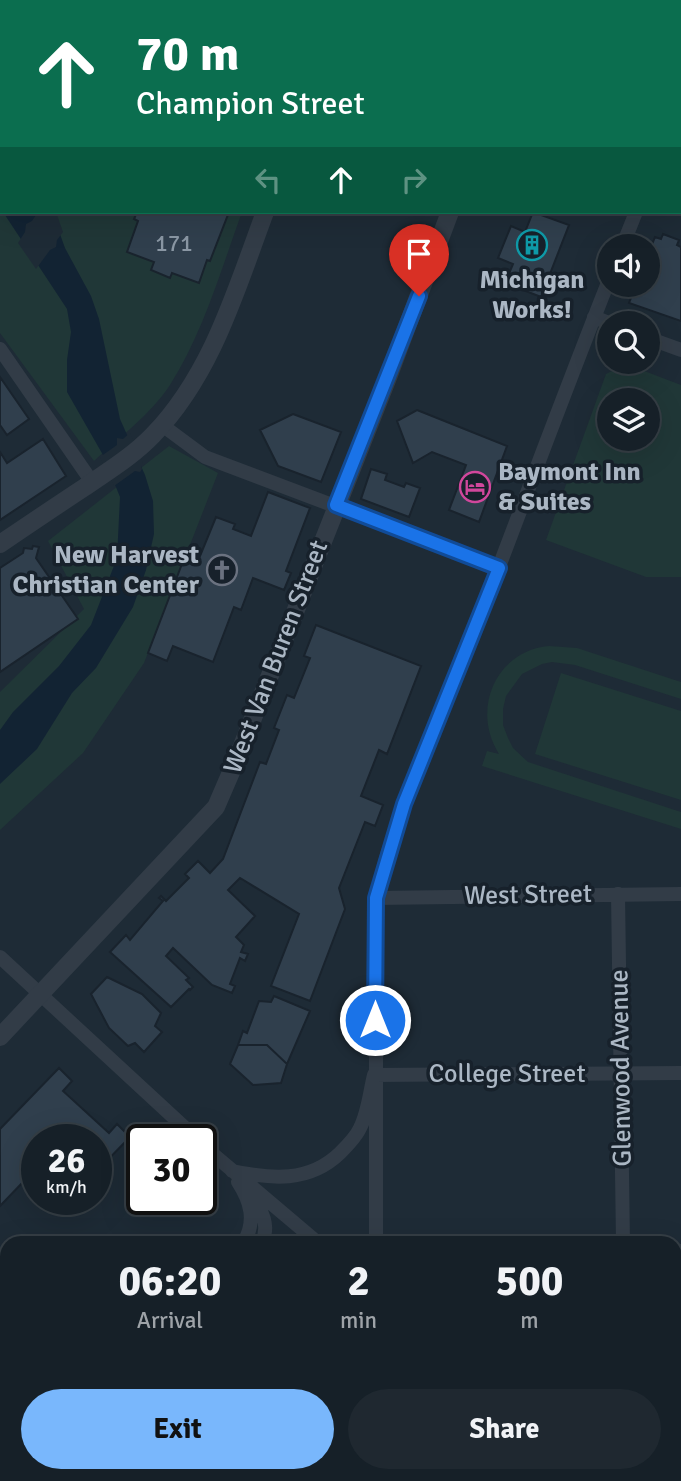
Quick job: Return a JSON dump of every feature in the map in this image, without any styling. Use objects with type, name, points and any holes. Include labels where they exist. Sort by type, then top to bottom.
[{"type":"street","points":[[0,544],[98,478],[157,431],[184,398],[209,356],[264,214]]},
{"type":"street","name":"West Van Buren Street","points":[[0,1037],[216,807],[239,756],[449,214]]},
{"type":"street","points":[[627,234],[635,214]]},
{"type":"street","points":[[376,1236],[376,898],[404,804],[499,568],[602,297]]},
{"type":"street","points":[[660,342],[681,350]]},
{"type":"street","points":[[0,349],[98,478]]},
{"type":"street","points":[[157,431],[205,457],[499,568]]},
{"type":"street","name":"Glenwood Avenue","points":[[618,894],[623,1236]]},
{"type":"street","name":"West Street","points":[[376,898],[681,894]]},
{"type":"street","points":[[0,957],[181,1124]]},
{"type":"street","name":"College Street","points":[[374,1075],[681,1073]]},
{"type":"street","points":[[232,1171],[261,1177],[284,1177],[303,1175],[328,1164],[361,1128],[374,1075]]},
{"type":"street","points":[[217,1157],[310,1236]]},
{"type":"street","points":[[232,1171],[249,1200],[251,1226],[247,1236]]},
{"type":"street","points":[[249,1200],[256,1203],[263,1216],[263,1236]]},
{"type":"green space","points":[[0,214],[241,214],[202,323],[182,365],[162,396],[144,416],[94,461],[0,333]]},
{"type":"green space","points":[[606,374],[652,374],[681,385],[681,577],[646,577],[546,540],[597,399],[597,451],[660,451],[660,388],[601,388]]},
{"type":"green space","points":[[169,446],[218,473],[144,663],[83,753],[0,830],[0,692],[84,609],[48,541]]},
{"type":"green space","points":[[549,646],[577,648],[681,682],[681,699],[575,665],[552,662],[542,664],[522,674],[506,696],[503,725],[513,748],[528,762],[681,812],[681,829],[482,766],[487,751],[499,754],[487,719],[493,685],[514,659],[530,650]]},
{"type":"green space","points":[[561,673],[681,711],[681,800],[535,754]]},
{"type":"water","points":[[4,214],[53,214],[65,248],[91,296],[99,319],[120,419],[145,475],[153,501],[154,534],[146,570],[133,607],[96,668],[72,693],[37,749],[0,784],[0,730],[13,712],[59,666],[91,625],[117,558],[120,497],[103,455],[67,392],[67,360],[71,332],[67,309]]},
{"type":"pier","points":[[37,214],[57,214],[63,232],[56,247],[50,250],[36,269],[18,243],[25,232],[26,224]]},
{"type":"pier","points":[[130,433],[143,463],[142,469],[114,486],[100,457],[117,445],[117,438],[123,439]]},
{"type":"building","points":[[136,214],[228,214],[199,283],[172,273],[170,278],[151,270],[154,262],[127,252],[138,221],[134,219]]},
{"type":"building","name":"Michigan Works!","points":[[532,214],[569,225],[541,297],[505,283],[513,264],[498,258],[511,226],[525,232]]},
{"type":"building","points":[[663,234],[679,240],[677,245],[681,247],[681,321],[660,314],[660,311],[629,303],[631,297],[660,297]]},
{"type":"building","points":[[0,377],[29,419],[7,435],[0,425]]},
{"type":"building","name":"Baymont Inn & Suites","points":[[417,410],[507,446],[479,522],[449,510],[466,465],[432,452],[413,463],[397,421]]},
{"type":"building","points":[[293,414],[341,432],[321,482],[278,466],[260,430]]},
{"type":"building","points":[[43,439],[66,476],[0,520],[0,452],[7,463]]},
{"type":"building","points":[[371,469],[387,474],[385,480],[404,487],[406,483],[420,488],[409,517],[361,499]]},
{"type":"building","points":[[268,492],[310,508],[286,571],[291,573],[284,590],[253,578],[241,610],[234,607],[213,662],[173,646],[167,661],[148,653],[185,556],[198,561],[216,517],[235,524],[233,529],[251,536]]},
{"type":"building","points":[[33,546],[39,547],[36,558],[78,619],[0,672],[0,568],[23,553],[24,548],[32,549]]},
{"type":"building","points":[[316,625],[421,666],[387,754],[379,750],[361,796],[383,805],[375,826],[365,822],[339,888],[345,909],[310,1001],[271,986],[299,914],[240,878],[228,890],[255,916],[236,937],[244,945],[241,952],[248,954],[245,961],[240,958],[230,984],[235,986],[232,993],[212,985],[173,948],[166,956],[189,978],[186,980],[193,987],[171,1007],[110,952],[126,935],[130,940],[163,901],[159,898],[161,896],[166,901],[189,878],[185,874],[198,861],[210,873],[223,859],[260,762],[266,764],[279,730],[274,728],[287,695],[294,698],[310,658],[304,656]]},
{"type":"building","points":[[107,977],[142,994],[161,1013],[155,1026],[162,1032],[144,1052],[135,1043],[128,1046],[109,1028],[91,994]]},
{"type":"building","points":[[274,996],[310,1011],[287,1064],[267,1045],[238,1045],[243,1031],[247,1033],[259,1001],[271,1002]]},
{"type":"building","points":[[238,1045],[267,1045],[287,1064],[281,1083],[253,1085],[230,1064]]},
{"type":"building","points":[[59,1068],[72,1081],[63,1091],[99,1124],[21,1124],[21,1184],[0,1206],[0,1129]]},
{"type":"building","points":[[117,1124],[126,1133],[126,1141],[112,1156],[112,1130]]},
{"type":"place","name":"Michigan Works!","points":[[532,245]]},
{"type":"place","name":"Baymont Inn & Suites","points":[[475,487]]},
{"type":"place","name":"New Harvest Christian Center","points":[[222,570]]},
{"type":"route","points":[[375,1020],[376,898],[379,881],[404,804],[499,568],[336,505],[419,296]]}]
